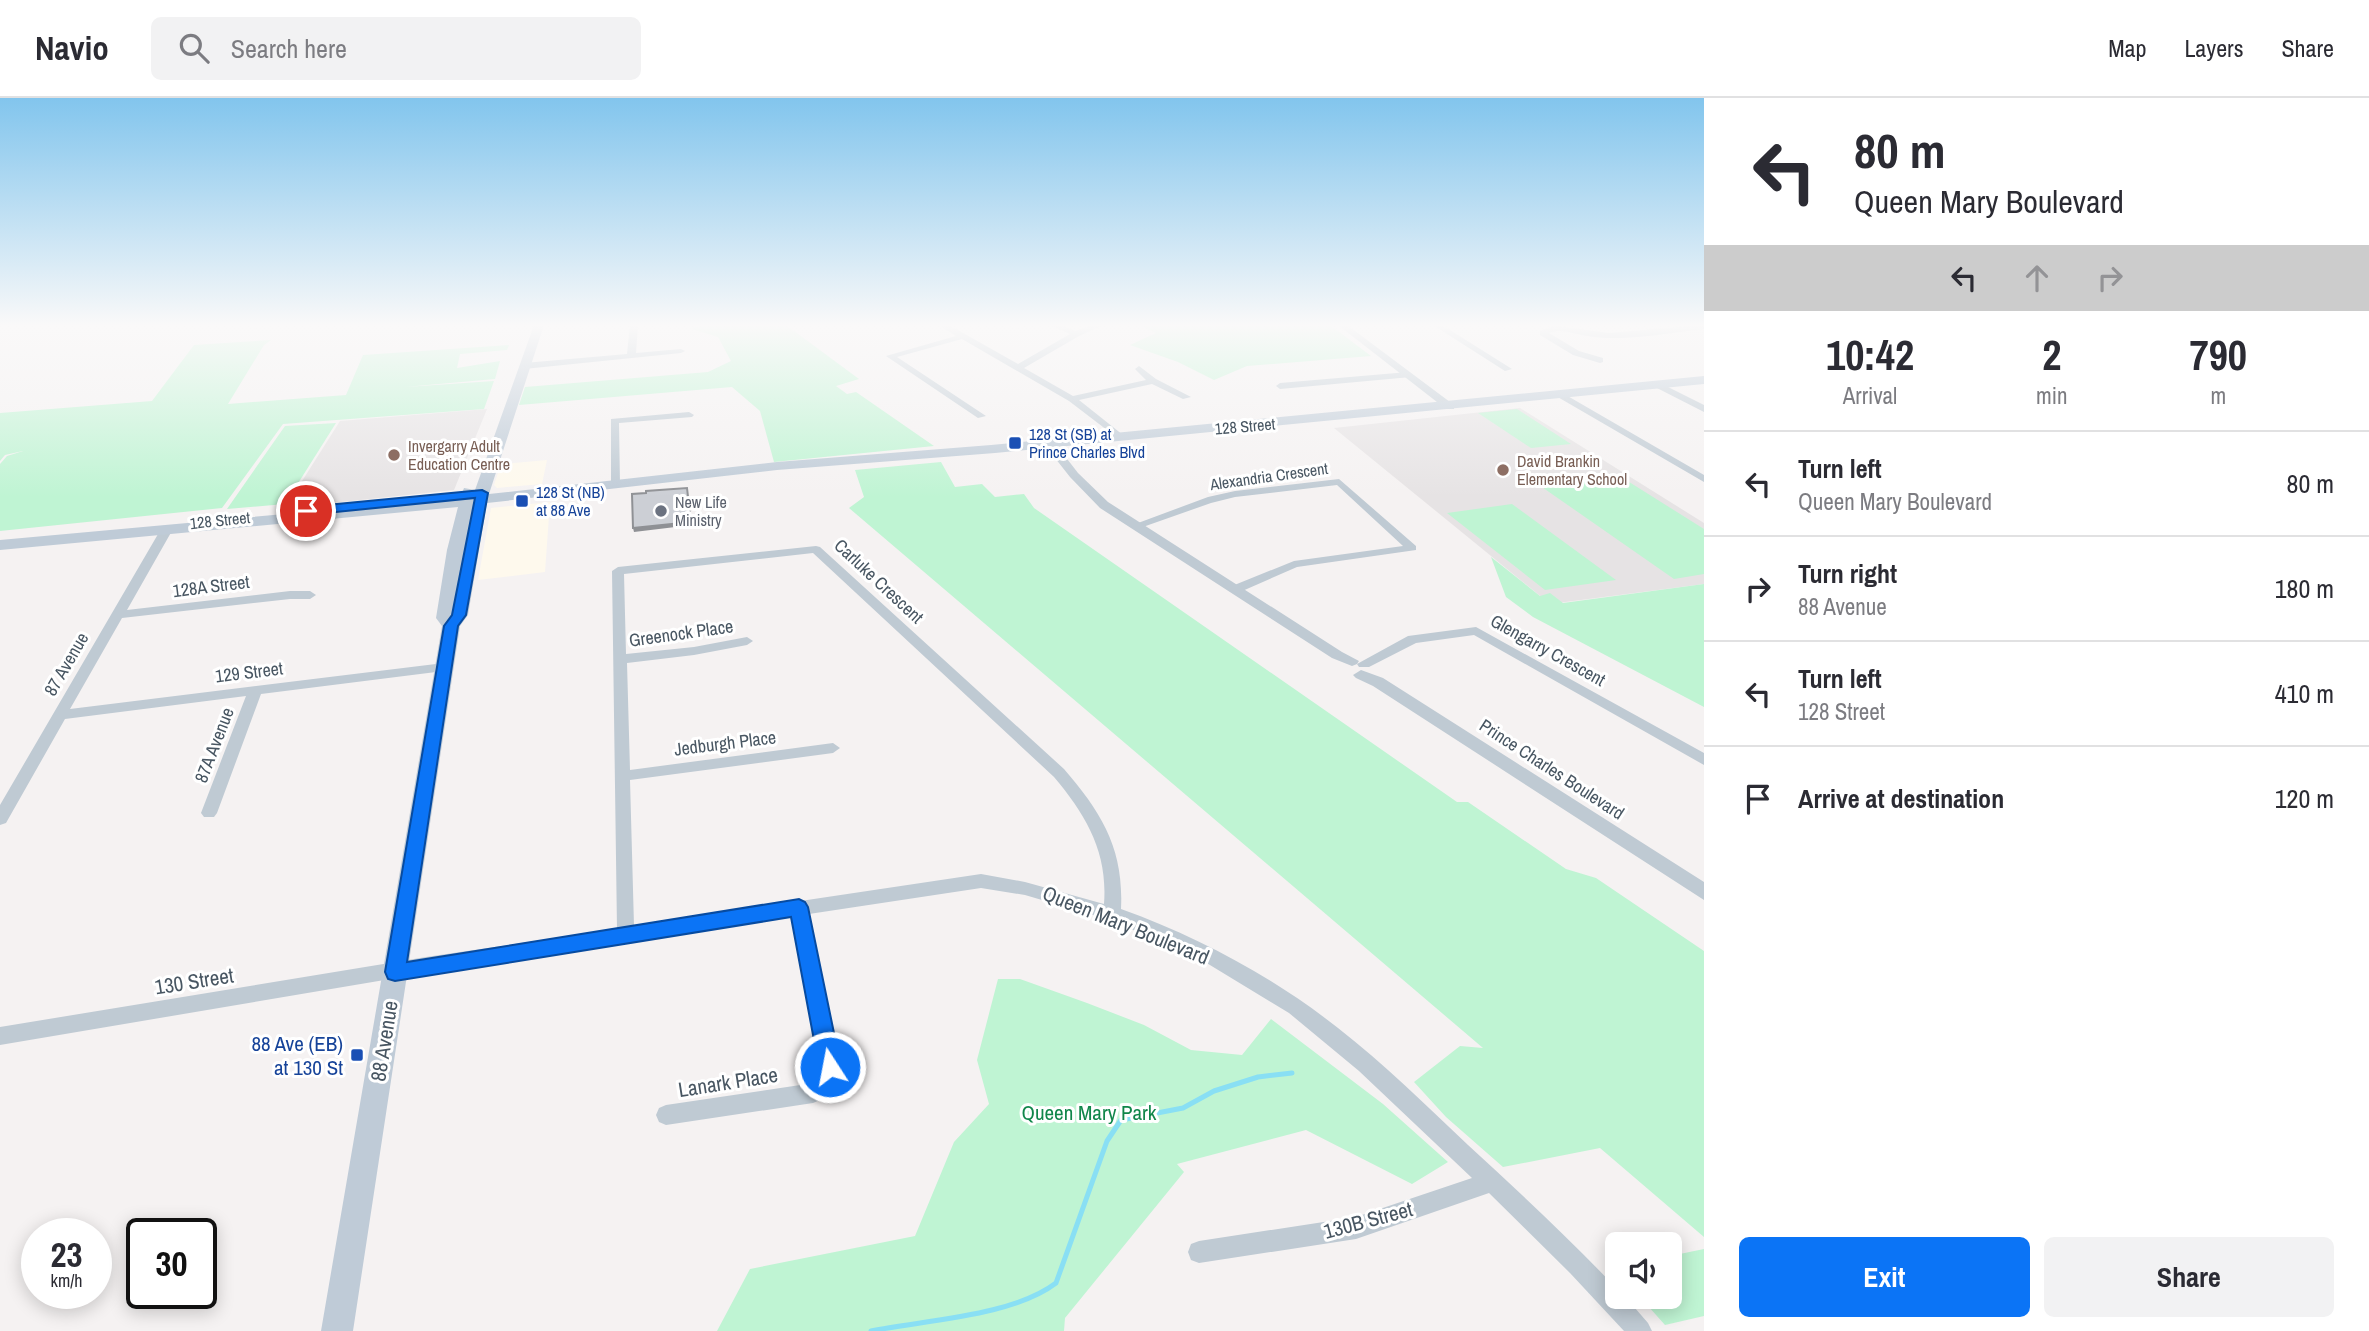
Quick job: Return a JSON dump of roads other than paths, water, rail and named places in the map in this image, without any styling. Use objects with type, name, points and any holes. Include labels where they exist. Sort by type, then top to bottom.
[{"type":"main road","name":"88 Avenue","points":[[337,1331],[451,626],[459,615],[478,498],[512,383]]},
{"type":"main road","name":"88 Avenue","points":[[478,498],[518,383]]},
{"type":"main road","name":"128 Street","points":[[0,545],[167,529],[181,530],[750,471],[860,464],[1681,383]]},
{"type":"street","points":[[929,383],[981,416]]},
{"type":"street","points":[[1043,383],[1072,399],[1120,437]]},
{"type":"street","points":[[1072,399],[1150,383]]},
{"type":"street","points":[[1154,383],[1186,397]]},
{"type":"street","points":[[1280,386],[1320,383]]},
{"type":"street","points":[[1418,383],[1450,407]]},
{"type":"street","points":[[1658,385],[1704,409]]},
{"type":"street","points":[[1559,394],[1704,479]]},
{"type":"street","points":[[615,485],[614,421],[689,415]]},
{"type":"street","name":"Prince Charles Boulevard","points":[[1050,444],[1074,475],[1104,505],[1704,892]]},
{"type":"street","name":"Alexandria Crescent","points":[[1136,526],[1208,500],[1256,491],[1339,482],[1412,548],[1294,564],[1236,589]]},
{"type":"street","name":"87 Avenue","points":[[0,819],[167,529]]},
{"type":"street","name":"Carluke Crescent","points":[[626,934],[618,571],[816,549],[1059,773],[1089,808],[1105,839],[1115,885],[1112,914]]},
{"type":"street","name":"128A Street","points":[[116,615],[310,595]]},
{"type":"street","name":"Glengarry Crescent","points":[[1358,668],[1413,639],[1476,631],[1704,760]]},
{"type":"street","name":"Greenock Place","points":[[621,659],[694,651],[747,640]]},
{"type":"street","name":"129 Street","points":[[59,715],[444,667]]},
{"type":"street","name":"87A Avenue","points":[[209,813],[255,691]]},
{"type":"street","name":"Jedburgh Place","points":[[622,776],[833,748]]},
{"type":"street","name":"Queen Mary Boulevard","points":[[395,972],[799,907],[981,881],[1036,888],[1112,914],[1184,944],[1278,995],[1330,1033],[1567,1254],[1640,1331]]},
{"type":"street","points":[[799,907],[830,1067],[854,1074]]},
{"type":"street","name":"130 Street","points":[[0,1036],[395,972]]},
{"type":"street","name":"Lanark Place","points":[[666,1115],[813,1093],[830,1067]]},
{"type":"street","name":"130B Street","points":[[1199,1252],[1356,1228],[1491,1181]]},
{"type":"waterway","points":[[871,1331],[993,1310],[1017,1303],[1056,1283],[1107,1141],[1121,1120],[1183,1108],[1214,1091],[1258,1077],[1292,1073]]},
{"type":"place","name":"128 St (SB) at Prince Charles Blvd","points":[[1015,443]]},
{"type":"place","name":"Invergarry Adult Education Centre","points":[[394,455]]},
{"type":"place","name":"David Brankin Elementary School","points":[[1503,470]]},
{"type":"place","name":"128 St (NB) at 88 Ave","points":[[522,501]]},
{"type":"place","name":"New Life Ministry","points":[[661,511]]},
{"type":"place","name":"88 Ave (EB) at 130 St","points":[[357,1055]]},
{"type":"park label","name":"Queen Mary Park","points":[[1089,1112]]}]
